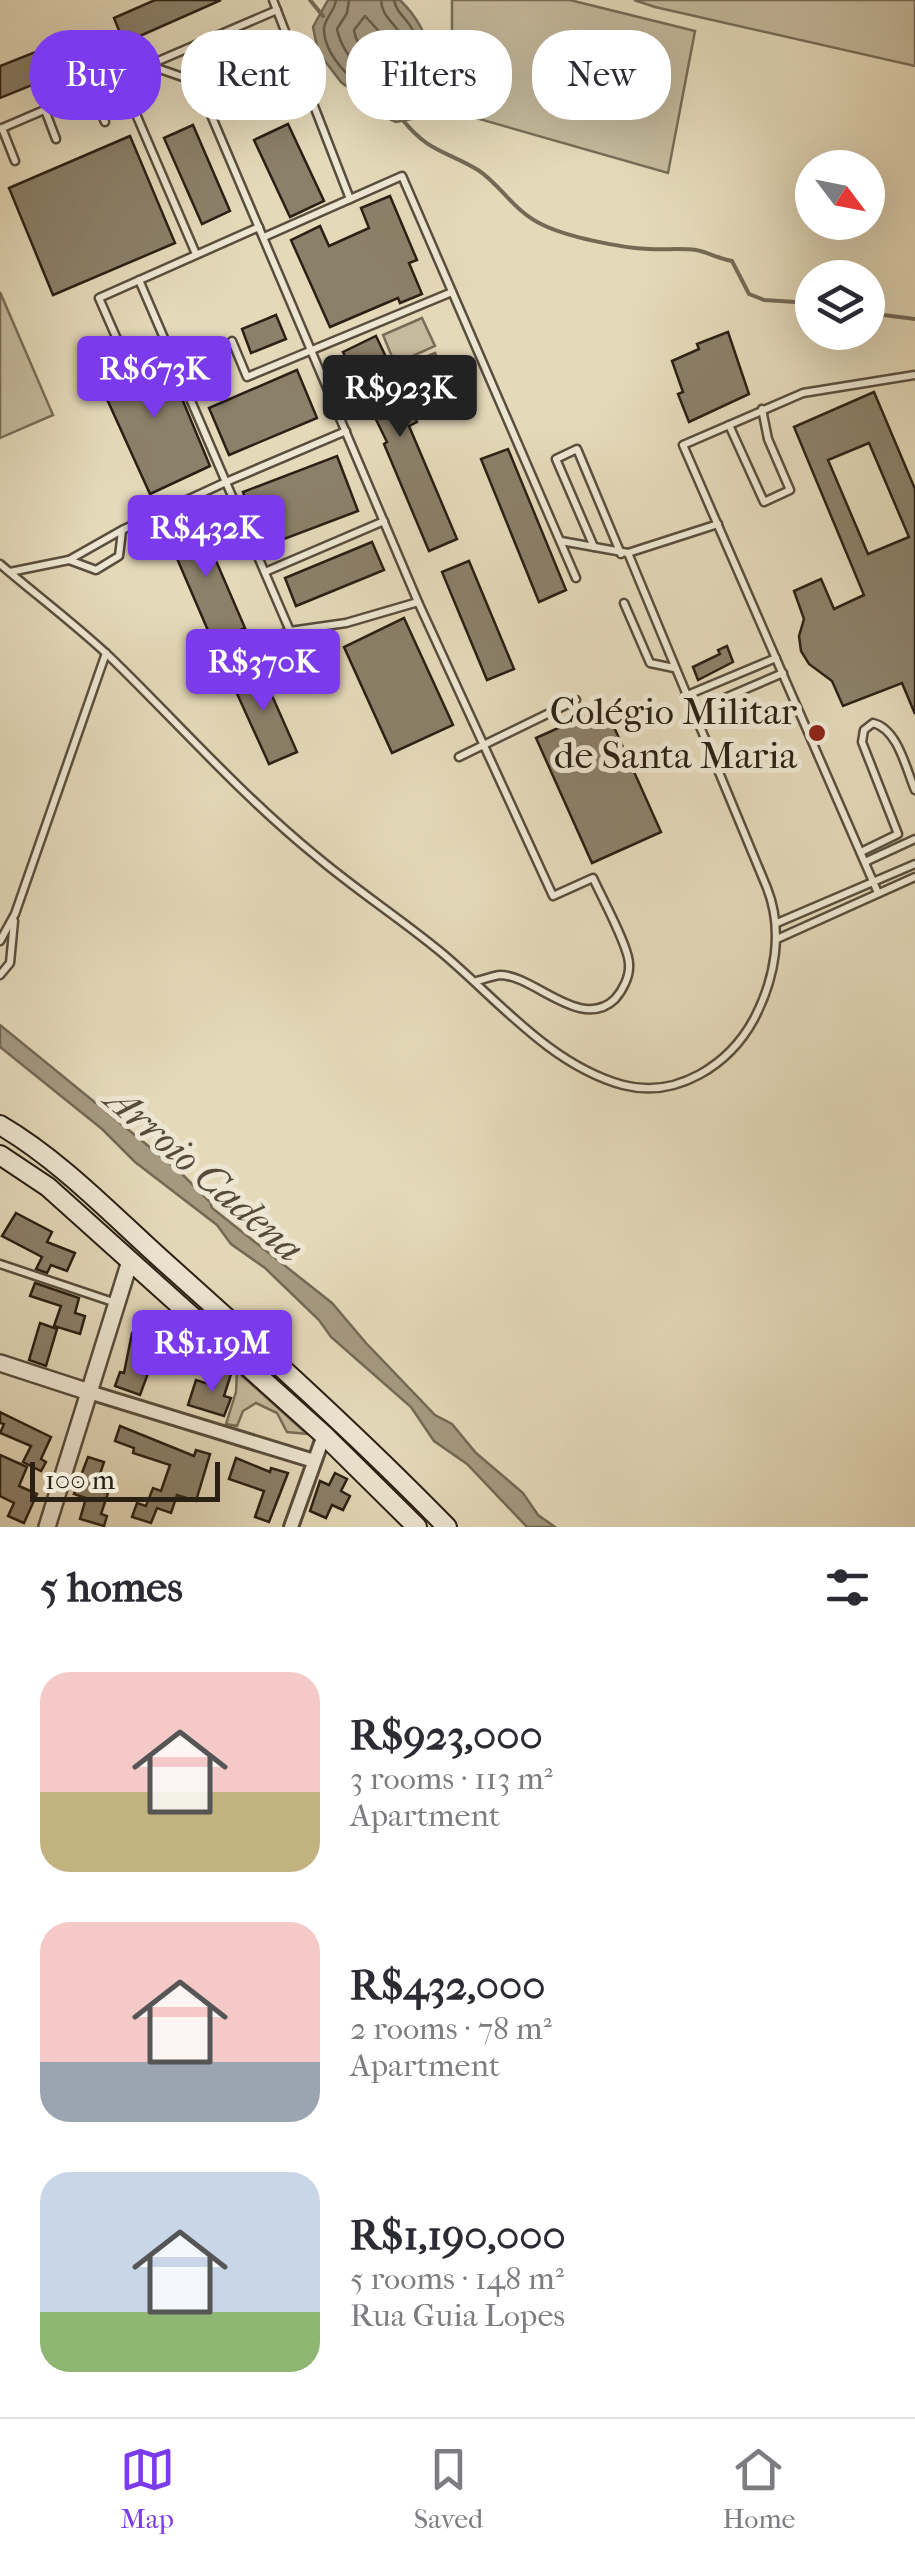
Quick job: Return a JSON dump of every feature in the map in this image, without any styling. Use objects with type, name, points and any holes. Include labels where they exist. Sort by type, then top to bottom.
[{"type":"main road","points":[[0,1125],[48,1158],[152,1250],[332,1413],[447,1527]]},
{"type":"main road","points":[[0,1155],[48,1188],[324,1434],[417,1527]]},
{"type":"street","points":[[47,1527],[130,1262]]},
{"type":"street","points":[[0,1363],[314,1461]]},
{"type":"street","points":[[291,1527],[324,1434]]},
{"type":"lane","points":[[274,0],[350,200]]},
{"type":"lane","points":[[229,30],[278,10]]},
{"type":"lane","points":[[15,161],[1,128],[30,116]]},
{"type":"lane","points":[[49,120],[56,139]]},
{"type":"lane","points":[[138,120],[196,254]]},
{"type":"lane","points":[[213,120],[418,602],[553,896],[593,878],[630,961],[618,996],[591,1010],[502,975],[476,982]]},
{"type":"lane","points":[[264,237],[402,176],[576,578]]},
{"type":"lane","points":[[120,346],[99,298],[259,226]]},
{"type":"lane","points":[[139,280],[290,630]]},
{"type":"lane","points":[[232,341],[247,377],[452,292]]},
{"type":"lane","points":[[878,893],[683,445],[803,393],[915,375]]},
{"type":"lane","points":[[729,425],[764,502],[790,490],[768,438],[762,409]]},
{"type":"lane","points":[[9,572],[69,560],[122,530],[346,431]]},
{"type":"lane","points":[[0,564],[106,653],[252,800],[316,856],[421,936],[548,1047],[622,1084],[653,1088],[680,1084],[701,1074],[741,1043],[760,1006],[777,939],[777,923],[767,888],[686,696],[577,449],[556,459],[594,548]]},
{"type":"lane","points":[[265,572],[384,521]]},
{"type":"lane","points":[[560,540],[625,553],[718,524]]},
{"type":"lane","points":[[69,560],[96,570],[119,556],[122,530]]},
{"type":"lane","points":[[226,656],[290,630],[346,623],[418,602]]},
{"type":"lane","points":[[624,603],[650,663],[674,668]]},
{"type":"lane","points":[[0,941],[15,914],[106,653]]},
{"type":"lane","points":[[686,696],[776,658]]},
{"type":"lane","points":[[692,712],[782,673]]},
{"type":"lane","points":[[459,757],[576,700]]},
{"type":"lane","points":[[861,852],[898,834],[862,742],[864,730],[873,723],[883,726],[891,735],[915,790]]},
{"type":"lane","points":[[865,862],[915,840]]},
{"type":"lane","points":[[777,923],[915,864]]},
{"type":"lane","points":[[777,939],[915,877]]},
{"type":"lane","points":[[0,975],[10,963],[15,914]]},
{"type":"lane","points":[[0,1264],[117,1304]]},
{"type":"shaded area","points":[[452,0],[570,0],[695,31],[668,173],[483,120],[512,120],[512,30],[452,30]]},
{"type":"shaded area","points":[[634,0],[915,0],[915,66],[655,7]]},
{"type":"shaded area","points":[[0,292],[53,415],[0,438]]},
{"type":"shaded area","points":[[422,318],[435,346],[395,364],[383,335]]},
{"type":"shaded area","points":[[435,353],[453,391],[416,407],[398,369]]},
{"type":"shaded area","points":[[209,1346],[307,1434],[287,1432],[277,1413],[256,1403],[243,1411],[237,1426],[226,1424],[236,1392],[237,1372],[224,1362],[206,1372],[201,1366]]},
{"type":"water","points":[[328,0],[400,0],[422,30],[346,30],[346,86],[326,62],[326,30],[313,27]]},
{"type":"water","name":"Arroio Cadena","points":[[0,1025],[179,1171],[212,1208],[332,1303],[435,1415],[452,1424],[476,1453],[523,1493],[538,1515],[555,1527],[527,1527],[467,1464],[434,1441],[411,1407],[331,1337],[319,1320],[265,1268],[231,1244],[217,1225],[135,1162],[102,1129],[0,1047]]},
{"type":"building","points":[[155,0],[221,0],[153,30],[119,30],[114,18]]},
{"type":"building","points":[[30,54],[30,86],[0,98],[0,66]]},
{"type":"building","points":[[288,124],[324,201],[290,217],[254,140]]},
{"type":"building","points":[[193,125],[230,211],[202,224],[164,138]]},
{"type":"building","points":[[130,136],[175,243],[53,295],[9,188]]},
{"type":"building","points":[[390,196],[417,260],[409,263],[422,294],[400,303],[398,298],[330,327],[291,240],[320,226],[329,246],[369,228],[361,208]]},
{"type":"building","points":[[276,315],[286,339],[251,353],[242,329]]},
{"type":"building","points":[[728,332],[749,394],[689,422],[678,394],[683,392],[672,361],[699,349],[697,344]]},
{"type":"building","points":[[376,336],[417,422],[409,426],[457,539],[429,551],[384,444],[387,442],[343,352]]},
{"type":"building","points":[[161,348],[210,466],[150,494],[97,377]]},
{"type":"building","points":[[297,370],[317,418],[229,455],[209,408]]},
{"type":"building","points":[[874,392],[915,489],[915,714],[902,683],[843,706],[832,681],[809,664],[801,651],[799,636],[804,619],[794,591],[821,579],[834,609],[864,595],[794,427]],"holes":[[[869,443],[909,537],[868,554],[828,460]]]},
{"type":"building","points":[[508,449],[566,590],[539,602],[481,459]]},
{"type":"building","points":[[337,456],[358,511],[263,547],[243,492]]},
{"type":"building","points":[[198,519],[245,628],[213,642],[166,533]]},
{"type":"building","points":[[372,542],[384,570],[296,606],[285,578]]},
{"type":"building","points":[[469,561],[514,669],[487,680],[442,572]]},
{"type":"building","points":[[404,618],[453,725],[392,753],[344,647]]},
{"type":"building","points":[[727,646],[733,662],[698,680],[693,667],[720,654],[718,650]]},
{"type":"building","points":[[258,664],[297,752],[269,764],[229,676]]},
{"type":"building","points":[[605,707],[661,832],[592,863],[536,738]]},
{"type":"building","points":[[16,1213],[52,1232],[47,1242],[75,1253],[67,1271],[51,1265],[47,1273],[36,1269],[42,1257],[2,1236]]},
{"type":"building","points":[[35,1283],[79,1298],[75,1313],[85,1316],[80,1334],[54,1326],[61,1306],[30,1296]]},
{"type":"building","points":[[40,1323],[57,1329],[46,1366],[29,1360]]},
{"type":"building","points":[[166,1326],[186,1332],[187,1329],[205,1345],[199,1364],[159,1350]]},
{"type":"building","points":[[132,1333],[160,1341],[140,1395],[115,1386],[120,1372],[124,1373]]},
{"type":"building","points":[[222,1367],[232,1371],[224,1396],[231,1398],[224,1416],[188,1405],[196,1380],[215,1386]]},
{"type":"building","points":[[0,1412],[51,1437],[41,1459],[46,1462],[41,1471],[23,1462],[31,1446],[0,1433],[4,1424],[0,1423]]},
{"type":"building","points":[[120,1426],[194,1456],[196,1450],[210,1454],[196,1501],[177,1495],[171,1513],[157,1508],[151,1523],[132,1517],[137,1503],[146,1506],[153,1488],[161,1491],[170,1465],[133,1453],[134,1448],[115,1441]]},
{"type":"building","points":[[0,1455],[27,1467],[19,1486],[37,1494],[24,1523],[8,1516],[14,1503],[0,1496]]},
{"type":"building","points":[[88,1457],[104,1462],[95,1489],[108,1493],[101,1514],[107,1516],[104,1526],[80,1519],[86,1498],[74,1494]]},
{"type":"building","points":[[236,1458],[270,1472],[271,1468],[288,1473],[269,1522],[255,1517],[264,1491],[229,1479]]},
{"type":"building","points":[[335,1473],[347,1479],[341,1491],[350,1496],[343,1510],[332,1505],[326,1518],[310,1511],[320,1481],[329,1485]]},
{"type":"waterway","points":[[310,0],[323,16]]},
{"type":"waterway","points":[[403,120],[429,145],[478,170],[524,213],[543,225],[624,247],[700,251],[732,261],[749,294],[764,300],[795,302]]},
{"type":"waterway","points":[[885,315],[915,319]]},
{"type":"place","name":"Colégio Militar de Santa Maria","points":[[817,733]]}]
